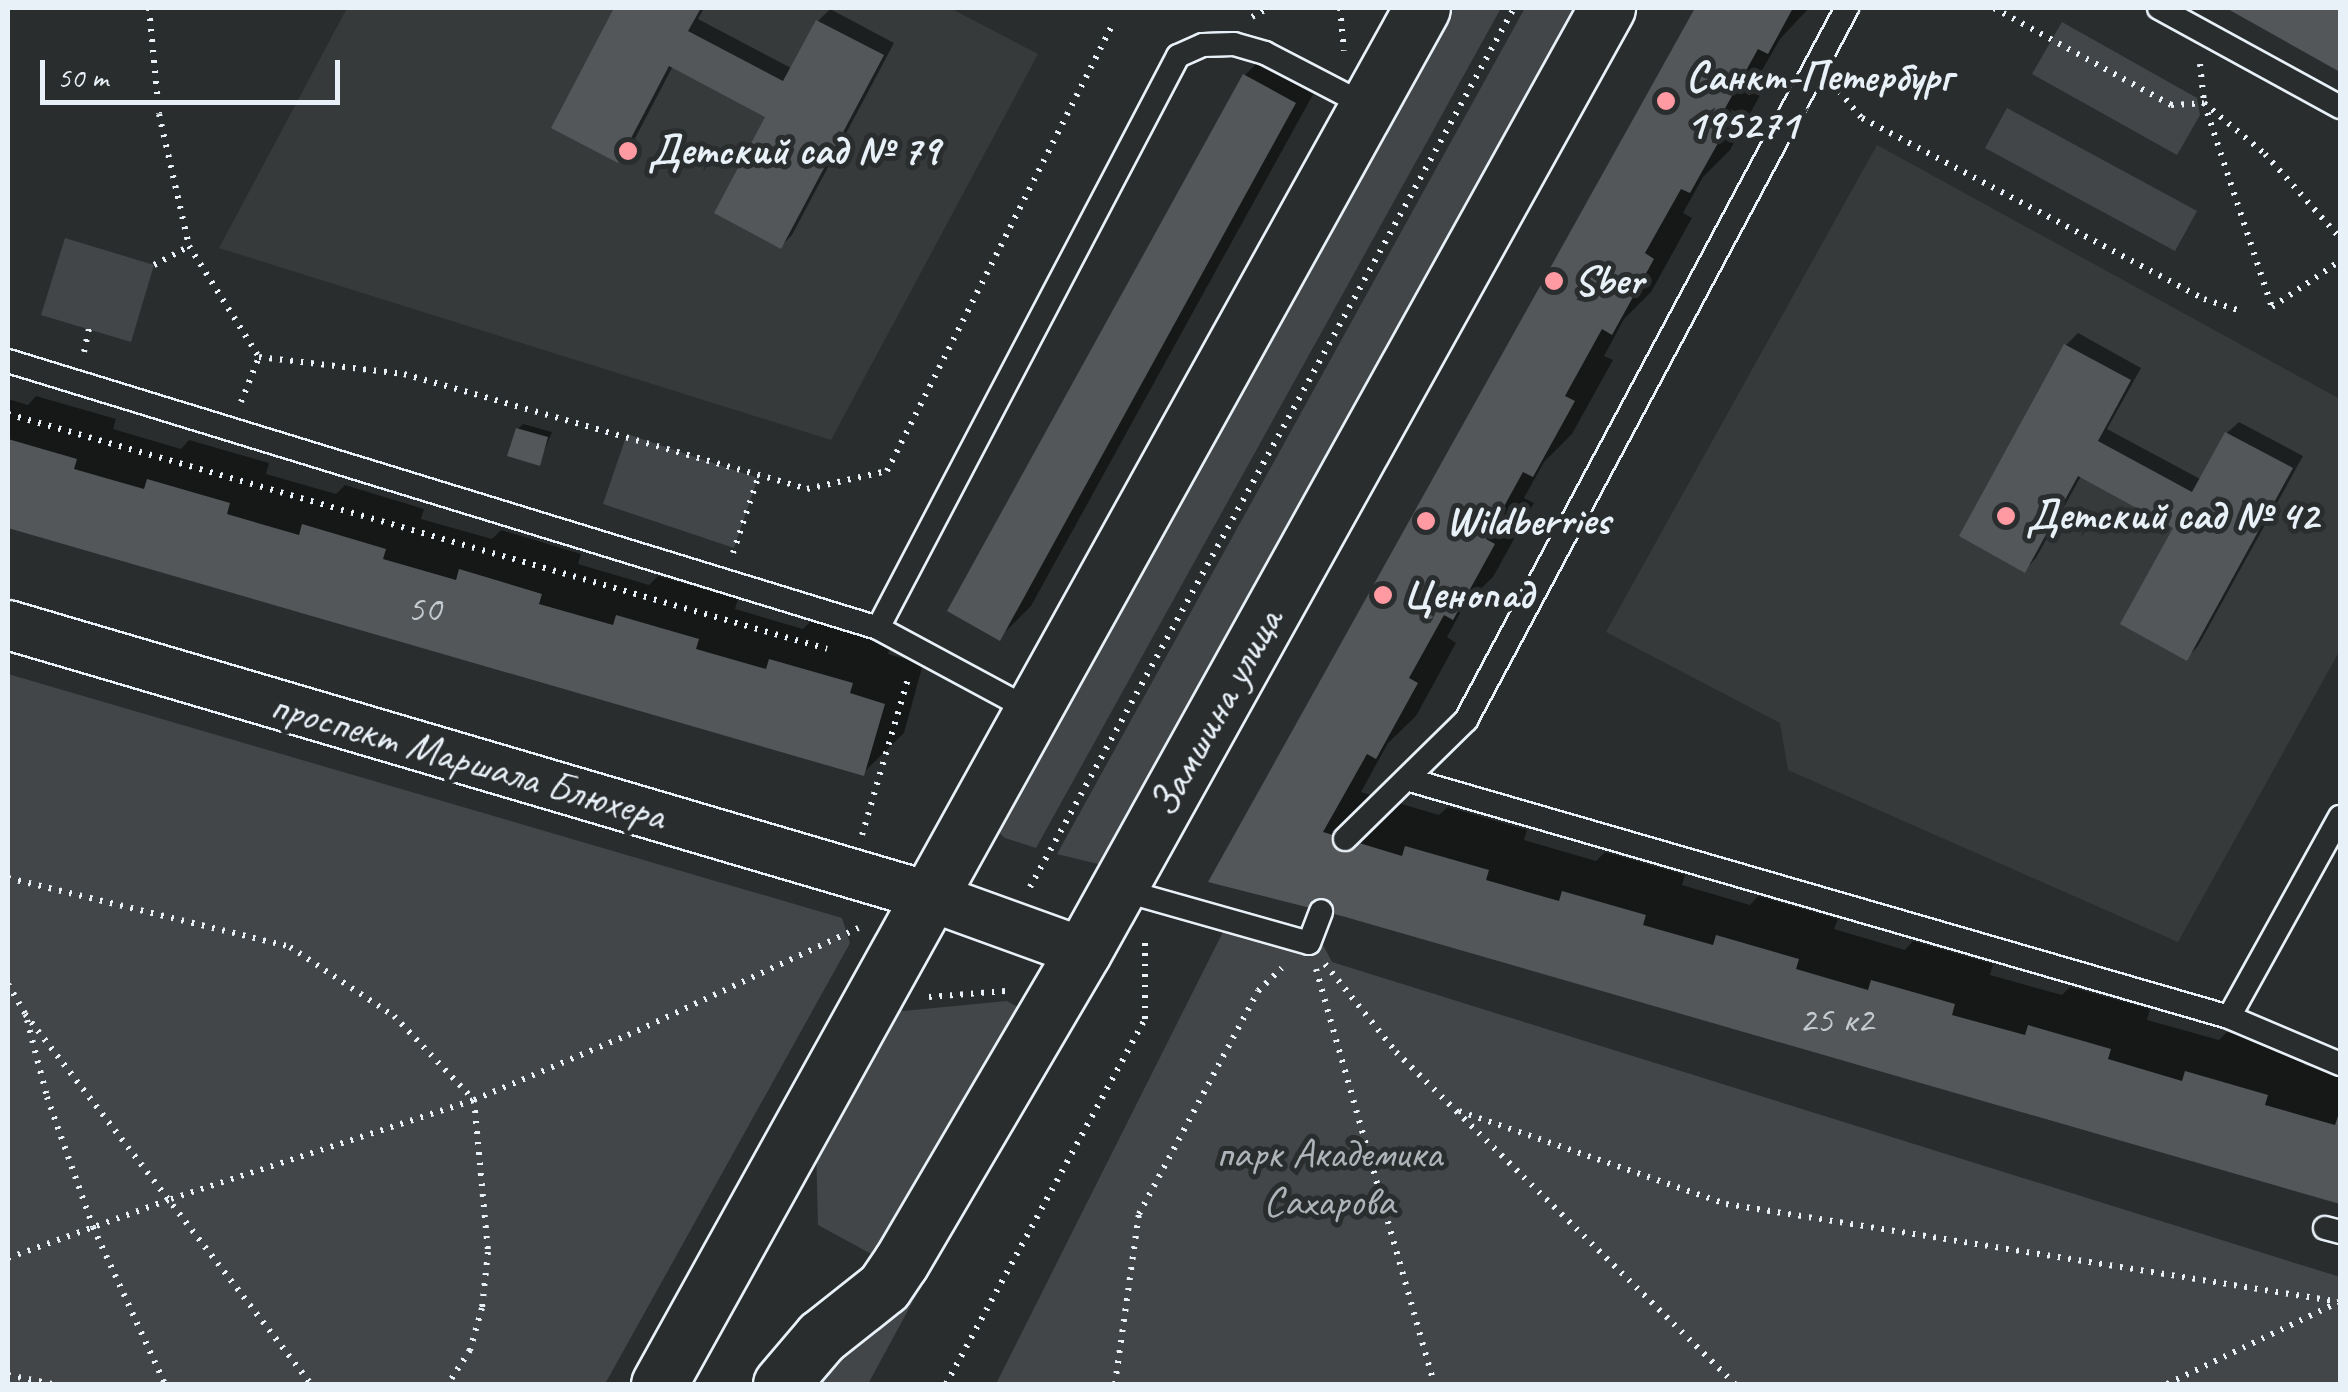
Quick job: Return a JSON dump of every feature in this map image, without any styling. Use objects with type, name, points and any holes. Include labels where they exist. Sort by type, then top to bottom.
[{"type":"street","points":[[659,1384],[1032,711],[1356,82],[1422,8]]},
{"type":"street","name":"Замшина улица","points":[[781,1384],[821,1336],[884,1286],[1083,952],[1132,893],[1606,8]]},
{"type":"street","name":"проспект Маршала Блюхера","points":[[8,626],[928,896],[1083,952]]},
{"type":"lane","points":[[1346,839],[1410,780],[1466,720],[1846,8]]},
{"type":"lane","points":[[2159,8],[2340,107]]},
{"type":"lane","points":[[878,628],[1178,56],[1203,45],[1234,44],[1356,82]]},
{"type":"lane","points":[[8,361],[878,628],[1032,711]]},
{"type":"lane","points":[[1410,780],[2230,1017],[2340,1064]]},
{"type":"lane","points":[[2230,1017],[2340,817]]},
{"type":"lane","points":[[1132,893],[1309,943],[1321,910]]},
{"type":"path","points":[[148,8],[158,114],[189,246],[259,357]]},
{"type":"path","points":[[1340,8],[1356,82]]},
{"type":"path","points":[[1010,926],[1047,851],[1514,8]]},
{"type":"path","points":[[1994,8],[2171,105],[2204,103],[2265,154],[2340,238]]},
{"type":"path","points":[[259,357],[404,374],[626,434],[758,478],[806,489],[886,471],[1111,27]]},
{"type":"path","points":[[2196,28],[2204,103],[2272,307],[2340,261]]},
{"type":"path","points":[[1816,64],[1862,118],[2204,300],[2238,310]]},
{"type":"path","points":[[154,265],[189,246]]},
{"type":"path","points":[[231,429],[259,357]]},
{"type":"path","points":[[8,414],[833,651]]},
{"type":"path","points":[[724,581],[758,478]]},
{"type":"path","points":[[860,843],[917,650]]},
{"type":"path","points":[[8,878],[290,946],[394,1016],[474,1100],[488,1252],[474,1336],[448,1384]]},
{"type":"path","points":[[946,1384],[1145,1020],[1132,893]]},
{"type":"path","points":[[8,1258],[171,1199],[474,1100],[628,1036],[858,928]]},
{"type":"path","points":[[1309,943],[1396,1052],[1735,1384]]},
{"type":"path","points":[[1115,1384],[1139,1214],[1258,991],[1309,943]]},
{"type":"path","points":[[1309,943],[1434,1384]]},
{"type":"path","points":[[8,984],[25,1014],[311,1384]]},
{"type":"path","points":[[923,998],[1018,990]]},
{"type":"path","points":[[25,1014],[47,1097],[93,1227],[165,1384]]},
{"type":"path","points":[[1458,1111],[1726,1204],[2340,1302]]},
{"type":"path","points":[[2167,1384],[2340,1302]]},
{"type":"path","points":[[8,1375],[52,1384]]},
{"type":"shaded area","name":"Детский сад № 79","points":[[347,8],[950,8],[1038,54],[831,440],[219,248]]},
{"type":"shaded area","name":"Детский сад № 42","points":[[1877,145],[2340,399],[2340,650],[2178,942],[1788,770],[1780,723],[1606,632]]},
{"type":"green space","points":[[1444,8],[1501,8],[1036,848],[1005,838],[997,831]]},
{"type":"green space","points":[[1525,8],[1581,8],[1109,856],[1098,864],[1057,854]]},
{"type":"green space","points":[[2062,22],[2197,98],[2200,115],[2177,155],[2032,74]]},
{"type":"green space","points":[[2007,108],[2197,211],[2175,251],[1985,148]]},
{"type":"green space","points":[[65,238],[154,265],[131,342],[41,315]]},
{"type":"green space","points":[[627,434],[758,478],[734,548],[603,504]]},
{"type":"green space","points":[[8,674],[842,918],[850,943],[605,1384],[8,1384]]},
{"type":"green space","name":"парк Академика Сахарова","points":[[1232,914],[1322,943],[1332,962],[2340,1277],[2340,1384],[996,1384]]},
{"type":"green space","points":[[1007,1001],[1023,1010],[875,1256],[818,1225],[816,1144],[891,1004],[903,1011]]},
{"type":"green space","points":[[925,1279],[868,1384],[812,1384],[831,1361]]},
{"type":"building","points":[[614,8],[701,8],[688,31],[783,81],[816,20],[884,55],[781,249],[714,213],[765,117],[669,66],[618,163],[551,128]]},
{"type":"building","points":[[1695,8],[1793,8],[1768,54],[1758,49],[1723,112],[1732,118],[1690,193],[1681,189],[1645,253],[1654,259],[1612,335],[1602,329],[1565,396],[1575,401],[1533,477],[1523,472],[1486,539],[1495,544],[1453,620],[1444,615],[1409,678],[1418,683],[1376,759],[1367,754],[1323,832],[1402,856],[1405,846],[1489,870],[1486,880],[1559,901],[1562,891],[1646,915],[1643,925],[1713,945],[1716,935],[1799,959],[1796,969],[1868,990],[1871,980],[1955,1004],[1952,1015],[2025,1035],[2028,1025],[2111,1049],[2108,1059],[2182,1081],[2185,1071],[2268,1095],[2265,1105],[2335,1125],[2340,1110],[2340,1204],[1342,916],[1208,882]]},
{"type":"building","points":[[2226,8],[2340,8],[2340,72]]},
{"type":"building","points":[[1243,74],[1296,103],[1000,641],[947,611]]},
{"type":"building","points":[[2064,344],[2131,380],[2098,441],[2192,492],[2225,432],[2293,468],[2187,661],[2120,624],[2173,528],[2078,476],[2025,573],[1959,536]]},
{"type":"building","points":[[516,428],[548,437],[540,466],[507,456]]},
{"type":"building","points":[[8,439],[77,459],[74,469],[144,489],[147,479],[230,503],[227,514],[299,535],[302,524],[386,549],[383,559],[456,580],[459,569],[542,594],[539,604],[613,625],[616,615],[699,639],[696,649],[766,669],[769,659],[853,683],[850,693],[885,704],[864,776],[8,528]]},
{"type":"place","name":"Санкт-Петербург 195271","points":[[1666,101]]},
{"type":"place","name":"Детский сад № 79","points":[[628,151]]},
{"type":"place","name":"Sber","points":[[1554,281]]},
{"type":"place","name":"Детский сад № 42","points":[[2006,516]]},
{"type":"place","name":"Wildberries","points":[[1426,521]]},
{"type":"place","name":"Ценопад","points":[[1383,595]]}]
